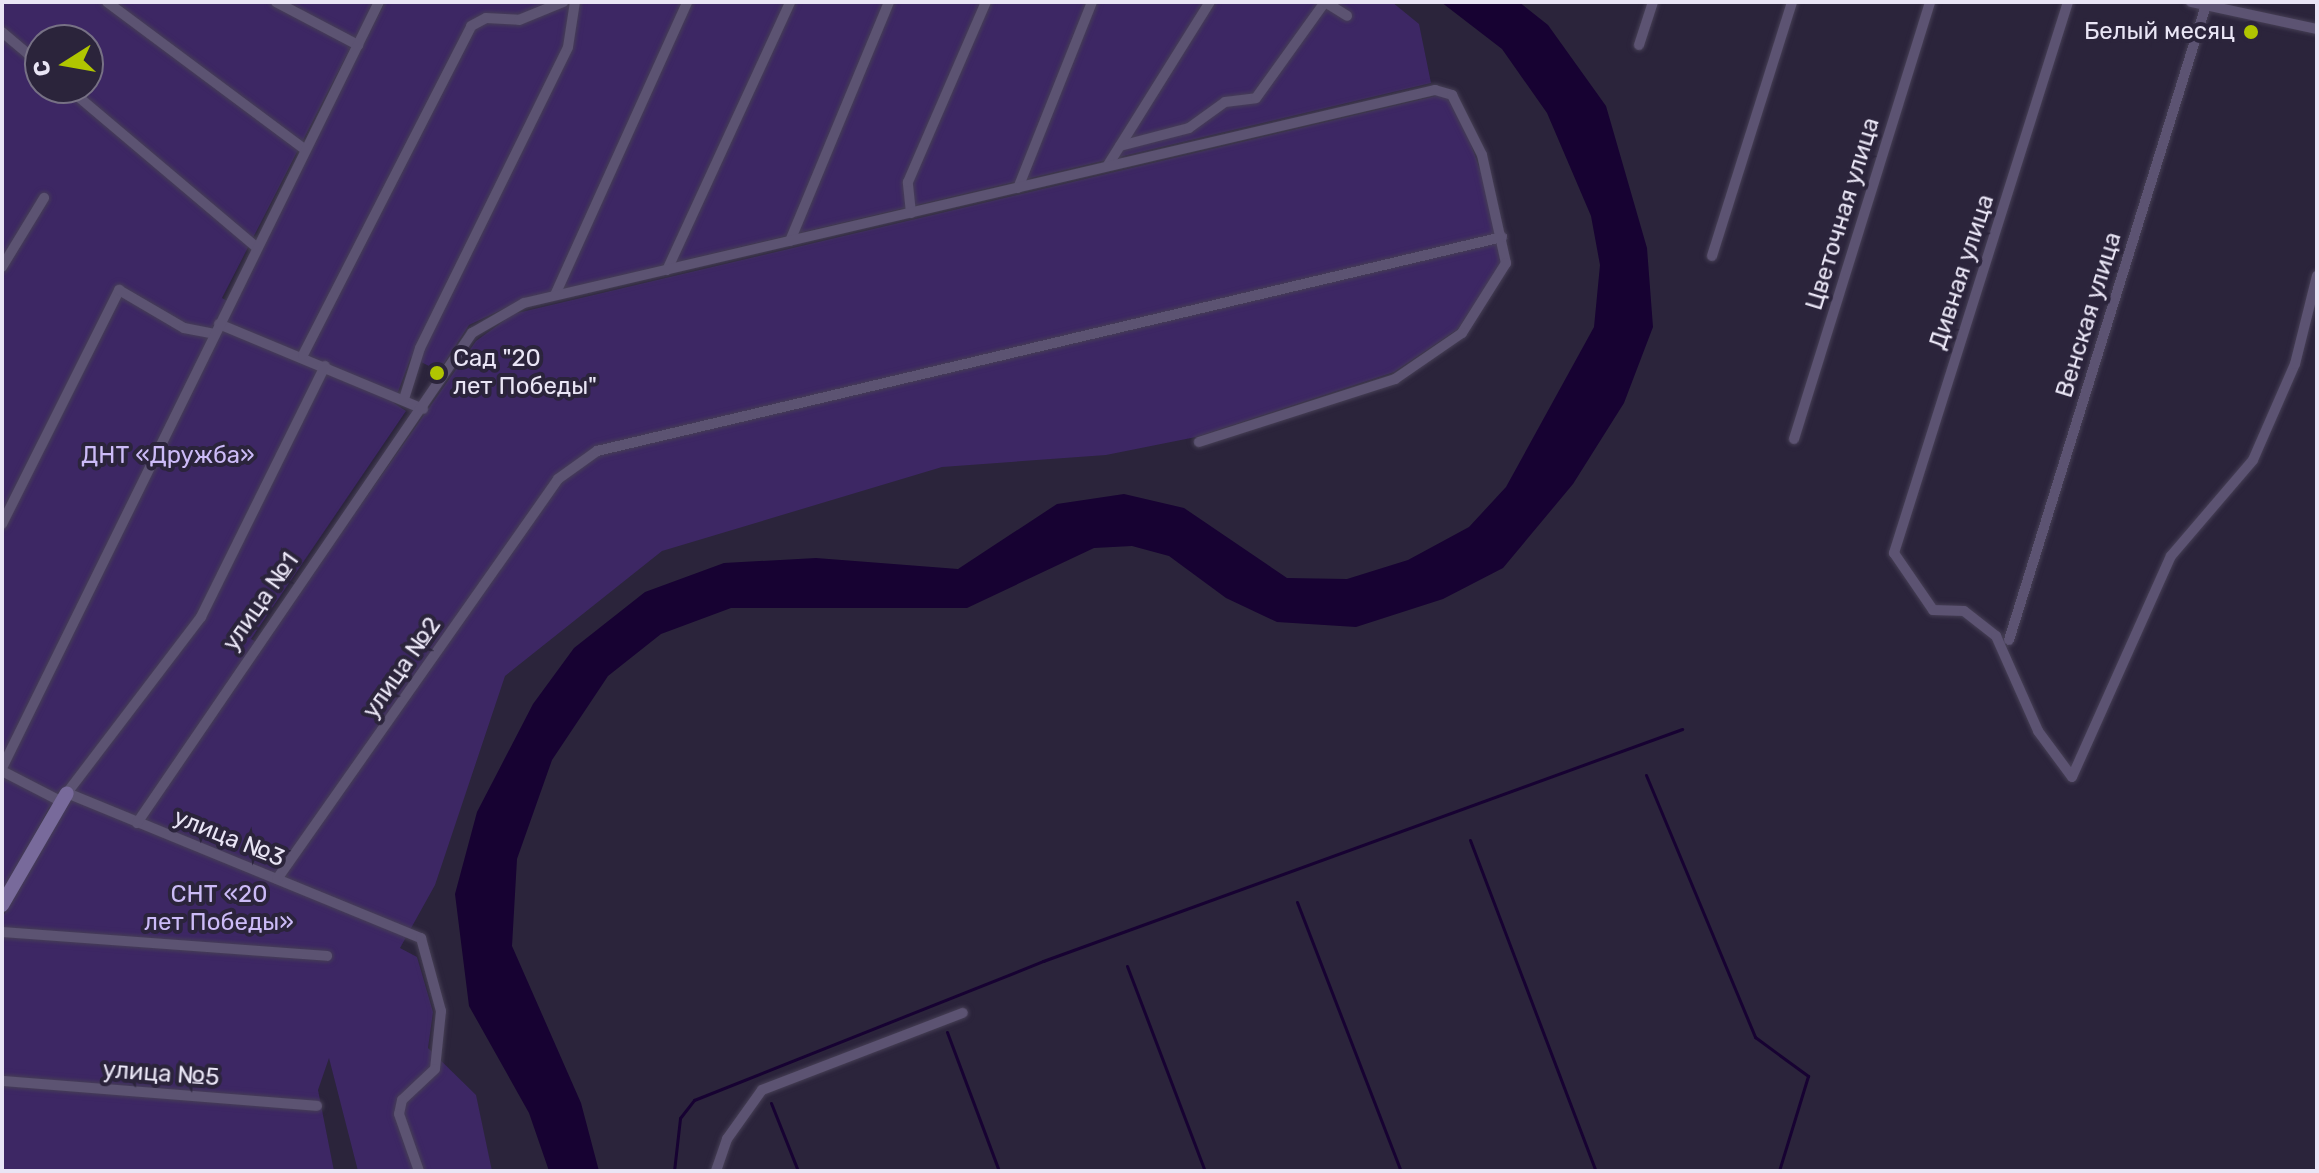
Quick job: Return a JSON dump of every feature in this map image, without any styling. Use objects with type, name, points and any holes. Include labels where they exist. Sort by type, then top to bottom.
[{"type":"street","points":[[107,2],[304,149]]},
{"type":"street","points":[[276,2],[358,45]]},
{"type":"street","points":[[2,769],[255,246],[379,2]]},
{"type":"street","points":[[303,355],[471,26],[486,18],[519,20],[563,2]]},
{"type":"street","points":[[404,399],[420,348],[568,47],[575,2]]},
{"type":"street","points":[[555,295],[687,2]]},
{"type":"street","points":[[667,270],[790,2]]},
{"type":"street","points":[[790,241],[889,2]]},
{"type":"street","points":[[911,213],[908,182],[986,2]]},
{"type":"street","points":[[1018,188],[1092,2]]},
{"type":"street","points":[[1108,165],[1210,2]]},
{"type":"street","points":[[1120,146],[1189,128],[1225,102],[1256,98],[1325,2],[1347,16]]},
{"type":"street","points":[[1639,45],[1653,2]]},
{"type":"street","points":[[1712,256],[1792,2]]},
{"type":"street","name":"Цветочная улица","points":[[1794,439],[1930,2]]},
{"type":"street","name":"Дивная улица","points":[[2068,2],[1894,553],[1933,610],[1964,611],[1996,636],[2038,731],[2072,777],[2171,556],[2253,460],[2295,364],[2317,276]]},
{"type":"street","points":[[2191,2],[2317,29]]},
{"type":"street","name":"Венская улица","points":[[2009,640],[2207,4]]},
{"type":"street","points":[[2,32],[24,51]]},
{"type":"street","name":"улица №1","points":[[137,823],[423,409],[472,333],[524,303],[1435,90],[1462,105],[1499,208],[1506,263],[1462,333],[1395,379],[1199,442]]},
{"type":"street","points":[[87,104],[255,246]]},
{"type":"street","points":[[2,267],[44,198]]},
{"type":"street","name":"улица №2","points":[[277,879],[558,479],[597,451],[1502,237]]},
{"type":"street","points":[[2,524],[119,290],[184,328],[216,329],[303,355],[423,409]]},
{"type":"street","points":[[2,905],[64,797],[201,617],[325,366]]},
{"type":"street","name":"улица №3","points":[[2,769],[64,797],[137,823],[421,938],[441,1011],[435,1069],[402,1100],[399,1114],[419,1171]]},
{"type":"street","points":[[2,932],[327,956]]},
{"type":"street","points":[[716,1171],[727,1139],[762,1090],[963,1013]]},
{"type":"street","name":"улица №5","points":[[2,1081],[317,1106]]},
{"type":"green space","points":[[2,2],[374,2],[222,298],[232,304],[385,2],[1392,2],[1419,24],[1431,83],[529,297],[469,325],[439,371],[411,357],[394,403],[406,411],[251,639],[262,645],[476,341],[513,314],[1440,95],[1456,102],[1494,209],[1502,261],[1458,329],[1394,372],[1196,437],[1106,455],[942,467],[662,551],[505,676],[435,885],[400,948],[417,957],[433,1012],[428,1048],[476,1095],[492,1171],[358,1171],[329,1058],[318,1090],[334,1171],[2,1171],[2,918],[99,750],[49,808],[2,895]]},
{"type":"shaded area","points":[[1441,2],[1519,2],[1548,25],[1606,106],[1647,248],[1653,327],[1624,403],[1573,484],[1503,568],[1443,599],[1356,627],[1277,622],[1226,598],[1169,556],[1132,546],[1094,548],[967,608],[731,608],[661,634],[608,676],[552,760],[517,859],[512,946],[581,1103],[599,1171],[549,1171],[529,1113],[469,1006],[455,894],[477,812],[533,704],[574,648],[645,592],[724,563],[816,558],[958,569],[1057,504],[1124,494],[1184,508],[1287,578],[1347,579],[1408,560],[1469,527],[1506,487],[1594,327],[1600,265],[1591,216],[1547,113],[1502,49]]},
{"type":"waterway","points":[[674,1171],[680,1118],[694,1100],[1043,961],[1682,729]]},
{"type":"waterway","points":[[1646,775],[1755,1037],[1808,1076],[1779,1171]]},
{"type":"waterway","points":[[1470,840],[1596,1171]]},
{"type":"waterway","points":[[1297,902],[1401,1171]]},
{"type":"waterway","points":[[1127,966],[1205,1171]]},
{"type":"waterway","points":[[947,1032],[999,1171]]},
{"type":"waterway","points":[[771,1103],[798,1171]]},
{"type":"place","name":"Белый месяц","points":[[2251,32]]},
{"type":"place","name":"Сад \"20 лет Победы\"","points":[[437,373]]},
{"type":"park label","name":"ДНТ «Дружба»","points":[[168,456]]},
{"type":"park label","name":"СНТ «20 лет Победы»","points":[[219,909]]}]
